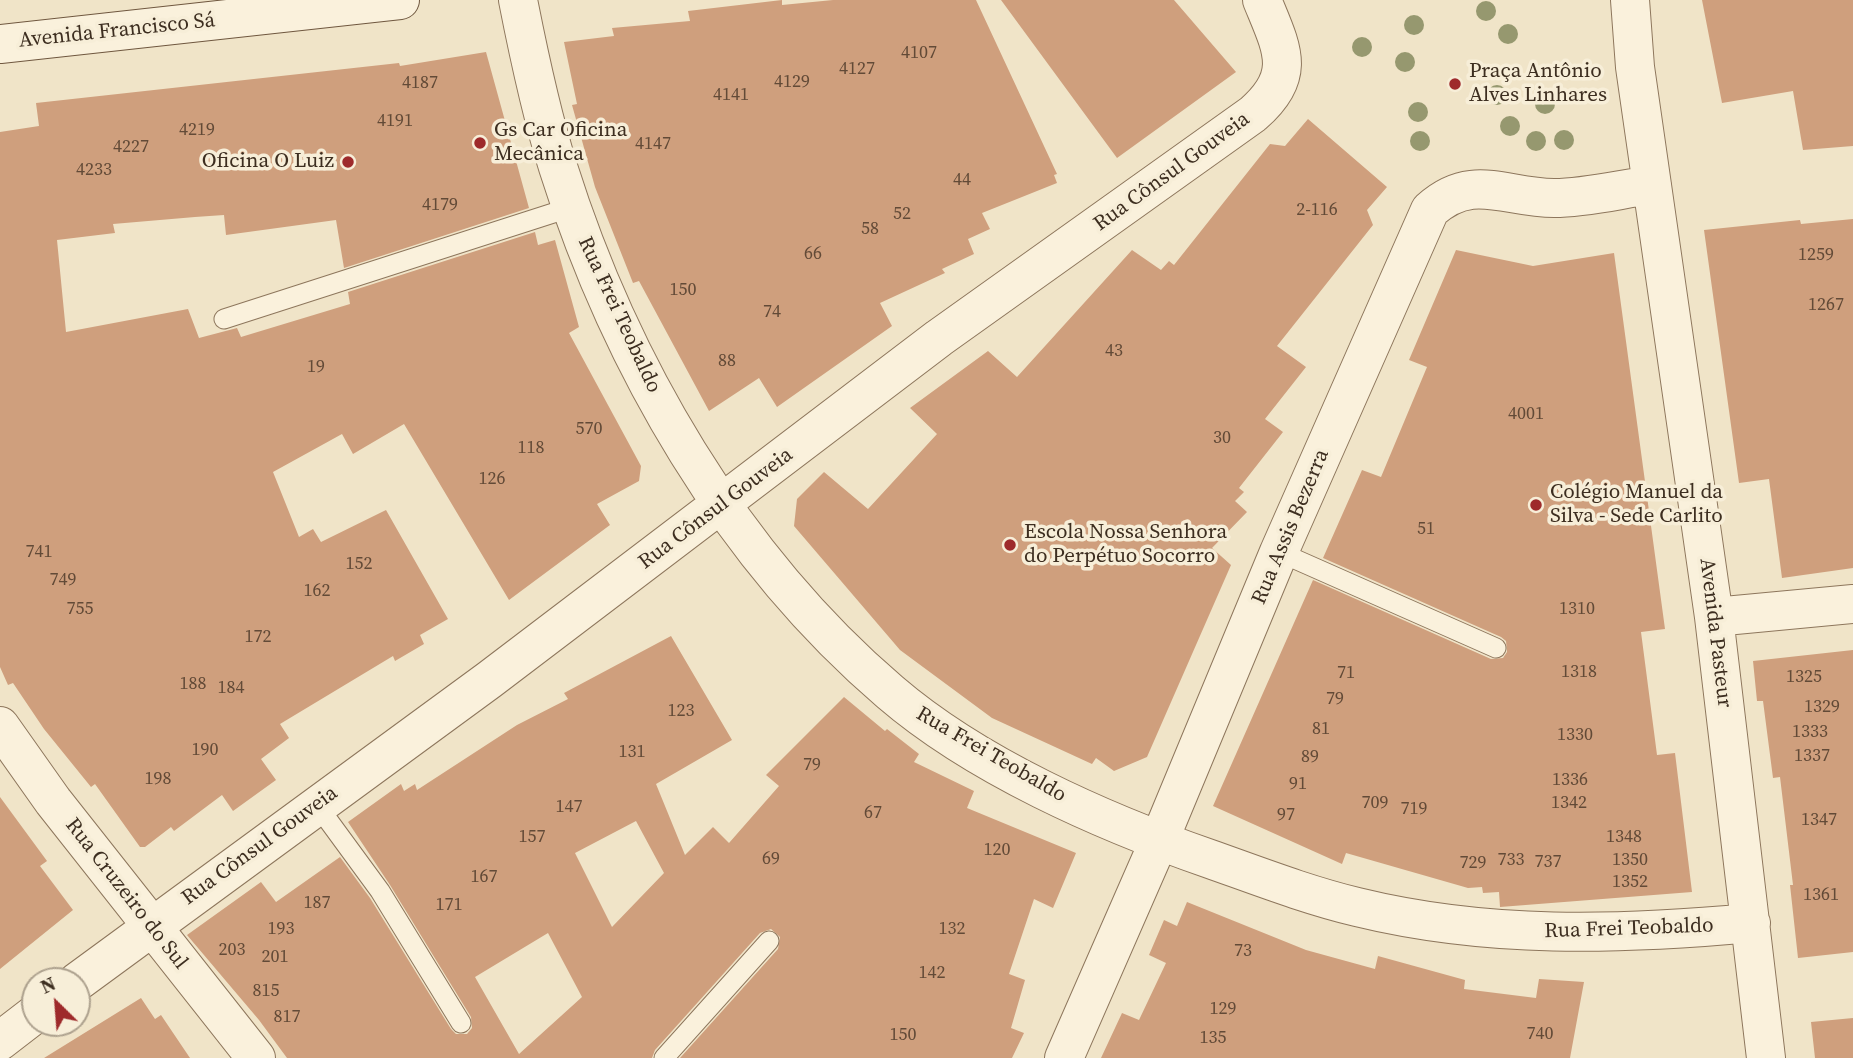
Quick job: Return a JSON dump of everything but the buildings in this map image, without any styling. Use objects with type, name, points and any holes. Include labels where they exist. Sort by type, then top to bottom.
[{"type":"street","name":"Avenida Francisco Sá","points":[[0,44],[400,0]]},
{"type":"street","name":"Rua Frei Teobaldo","points":[[518,0],[537,88],[572,207],[634,354],[675,431],[722,504],[785,584],[830,634],[891,693],[945,732],[1042,789],[1159,841],[1358,907],[1523,932],[1581,934],[1751,923]]},
{"type":"street","name":"Rua Cônsul Gouveia","points":[[91,971],[722,504],[939,338],[1268,101],[1277,90],[1282,65],[1276,33],[1262,0]]},
{"type":"street","name":"Avenida Pasteur","points":[[1630,0],[1635,66],[1714,617],[1766,1058]]},
{"type":"street","name":"Rua Assis Bezerra","points":[[1065,1058],[1279,552],[1430,210],[1447,196],[1472,188],[1555,198],[1652,185]]},
{"type":"street","points":[[1714,617],[1853,604]]},
{"type":"street","name":"Rua Cruzeiro do Sul","points":[[0,726],[53,801],[256,1058]]},
{"type":"street","points":[[0,1041],[21,1025]]},
{"type":"lane","points":[[224,319],[572,207]]},
{"type":"lane","points":[[1279,552],[1496,648]]},
{"type":"lane","points":[[317,805],[380,891],[461,1023]]},
{"type":"lane","points":[[664,1058],[769,941]]},
{"type":"place","name":"Praça Antônio Alves Linhares","points":[[1455,84]]},
{"type":"place","name":"Gs Car Oficina Mecânica","points":[[480,143]]},
{"type":"place","name":"Oficina O Luiz","points":[[348,162]]},
{"type":"place","name":"Colégio Manuel da Silva - Sede Carlito","points":[[1536,505]]},
{"type":"place","name":"Escola Nossa Senhora do Perpétuo Socorro","points":[[1010,545]]}]
